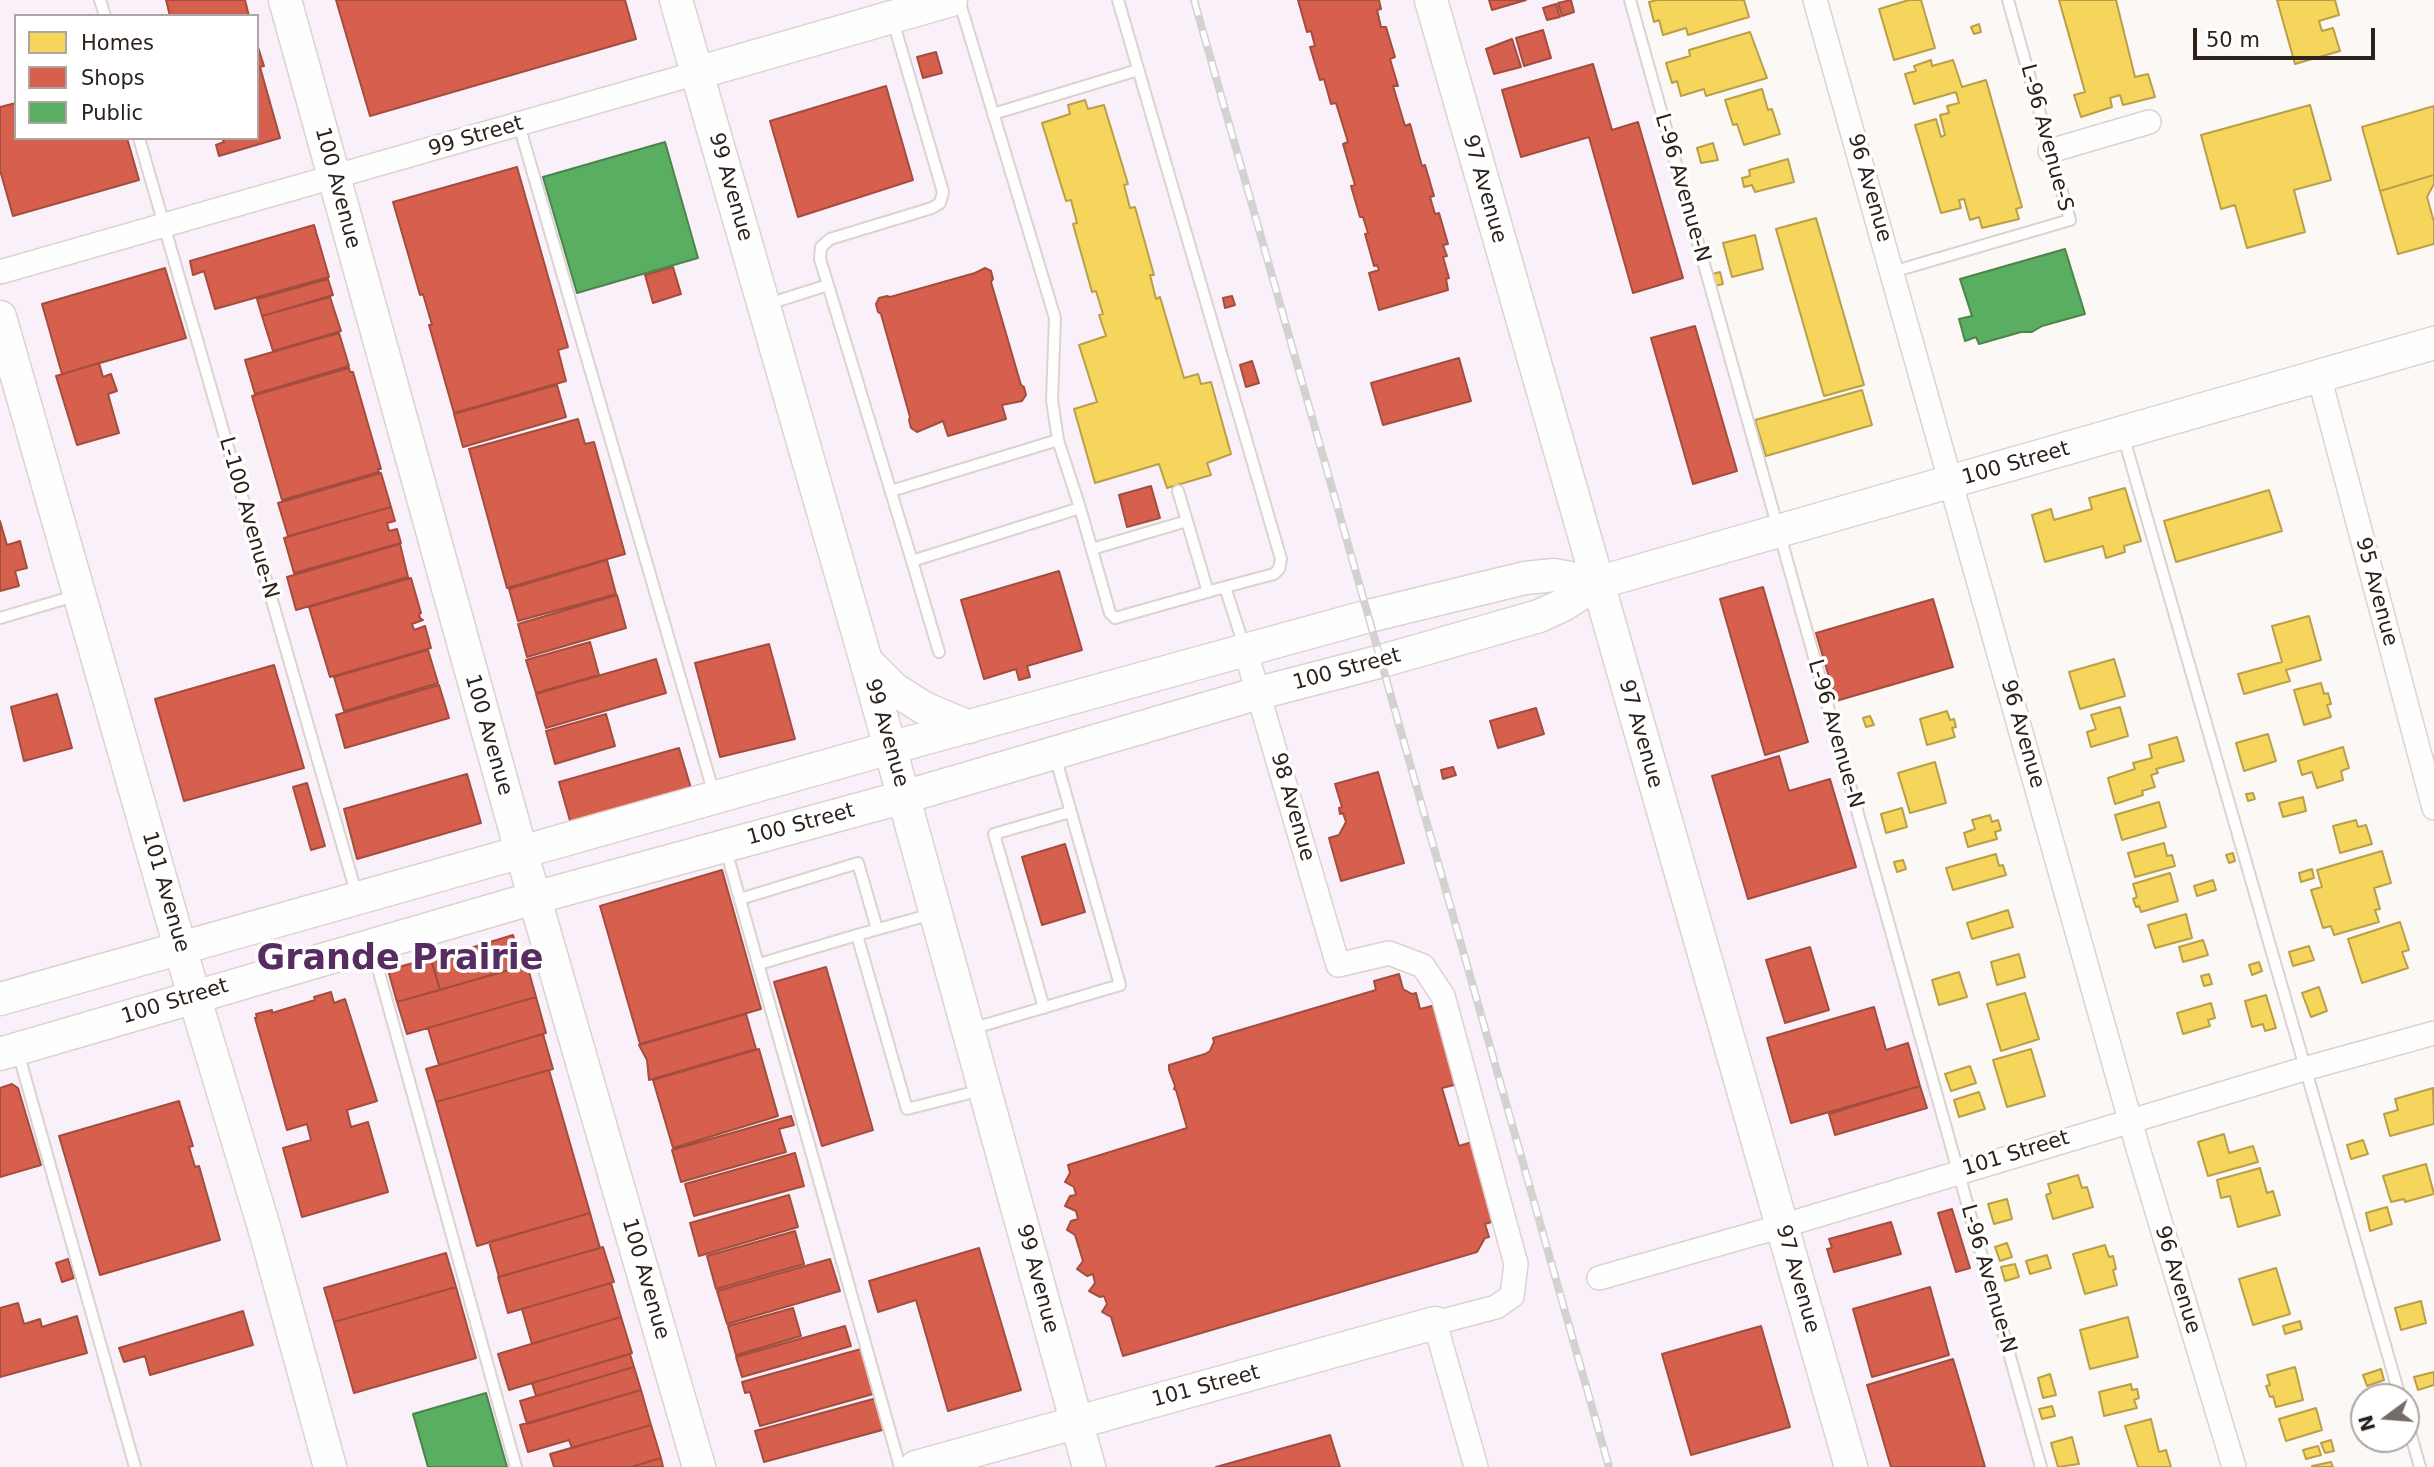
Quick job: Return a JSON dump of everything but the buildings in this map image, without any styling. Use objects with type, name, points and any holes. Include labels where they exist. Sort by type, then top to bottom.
[{"type":"main road","name":"100 Avenue","points":[[285,0],[534,898],[699,1467]]},
{"type":"main road","name":"99 Avenue","points":[[676,0],[866,661],[1089,1467]]},
{"type":"main road","name":"99 Street","points":[[698,73],[951,0]]},
{"type":"main road","name":"97 Avenue","points":[[1431,0],[1851,1467]]},
{"type":"main road","name":"101 Avenue","points":[[0,317],[194,996],[264,1227],[330,1467]]},
{"type":"main road","name":"100 Street","points":[[8,1051],[534,898],[904,797],[1259,693],[1539,616],[1563,605],[1597,583],[2434,343]]},
{"type":"main road","name":"100 Street","points":[[0,999],[1245,649],[1525,578],[1554,575],[1597,583]]},
{"type":"main road","points":[[866,661],[894,689],[924,708],[969,727]]},
{"type":"main road","name":"101 Street","points":[[916,1467],[1435,1323]]},
{"type":"street","name":"96 Avenue","points":[[1815,0],[2130,1120],[2234,1467]]},
{"type":"street","name":"99 Street","points":[[0,272],[698,73]]},
{"type":"street","points":[[2050,151],[2149,122]]},
{"type":"street","name":"95 Avenue","points":[[2319,376],[2434,808]]},
{"type":"street","name":"98 Avenue","points":[[1245,649],[1338,965],[1389,953],[1423,966],[1443,996],[1516,1264],[1512,1296],[1496,1307]]},
{"type":"street","name":"101 Street","points":[[1599,1278],[1782,1226],[2304,1069],[2434,1034]]},
{"type":"street","name":"101 Street","points":[[1435,1323],[1496,1307]]},
{"type":"street","points":[[1435,1323],[1476,1467]]},
{"type":"lane","points":[[959,0],[1055,318],[1052,400],[1058,440],[1110,612],[1115,618],[1274,574],[1279,569],[1281,559],[1118,0]]},
{"type":"lane","name":"L-96 Avenue-N","points":[[1630,0],[2041,1467]]},
{"type":"lane","name":"L-96 Avenue-S","points":[[1892,272],[2070,220],[2008,0]]},
{"type":"lane","points":[[892,17],[943,192],[940,203],[933,208],[830,239],[821,247],[820,259],[939,652]]},
{"type":"lane","points":[[993,114],[1138,70]]},
{"type":"lane","points":[[519,125],[715,797]]},
{"type":"lane","name":"L-100 Avenue-N","points":[[140,140],[358,898]]},
{"type":"lane","points":[[764,306],[828,285]]},
{"type":"lane","points":[[2123,432],[2396,1383]]},
{"type":"lane","points":[[891,491],[1058,440]]},
{"type":"lane","points":[[1178,491],[1208,592]]},
{"type":"lane","points":[[912,561],[1080,508]]},
{"type":"lane","points":[[1092,549],[1187,521]]},
{"type":"lane","points":[[1225,587],[1245,649]]},
{"type":"lane","points":[[0,618],[79,595]]},
{"type":"lane","points":[[968,1030],[1120,985],[1054,753]]},
{"type":"lane","points":[[1044,1008],[994,834],[1070,812]]},
{"type":"lane","points":[[725,846],[900,1467]]},
{"type":"lane","points":[[740,899],[859,863],[877,929]]},
{"type":"lane","points":[[759,964],[936,912]]},
{"type":"lane","points":[[857,935],[907,1109],[985,1089]]},
{"type":"lane","points":[[371,945],[516,1467]]},
{"type":"lane","points":[[8,1051],[135,1467]]},
{"type":"shaded area","points":[[0,0],[1630,0],[2044,1467],[0,1467]]},
{"type":"railway","points":[[1194,0],[1609,1467]]},
{"type":"district","name":"Grande Prairie","points":[[400,960]]}]
